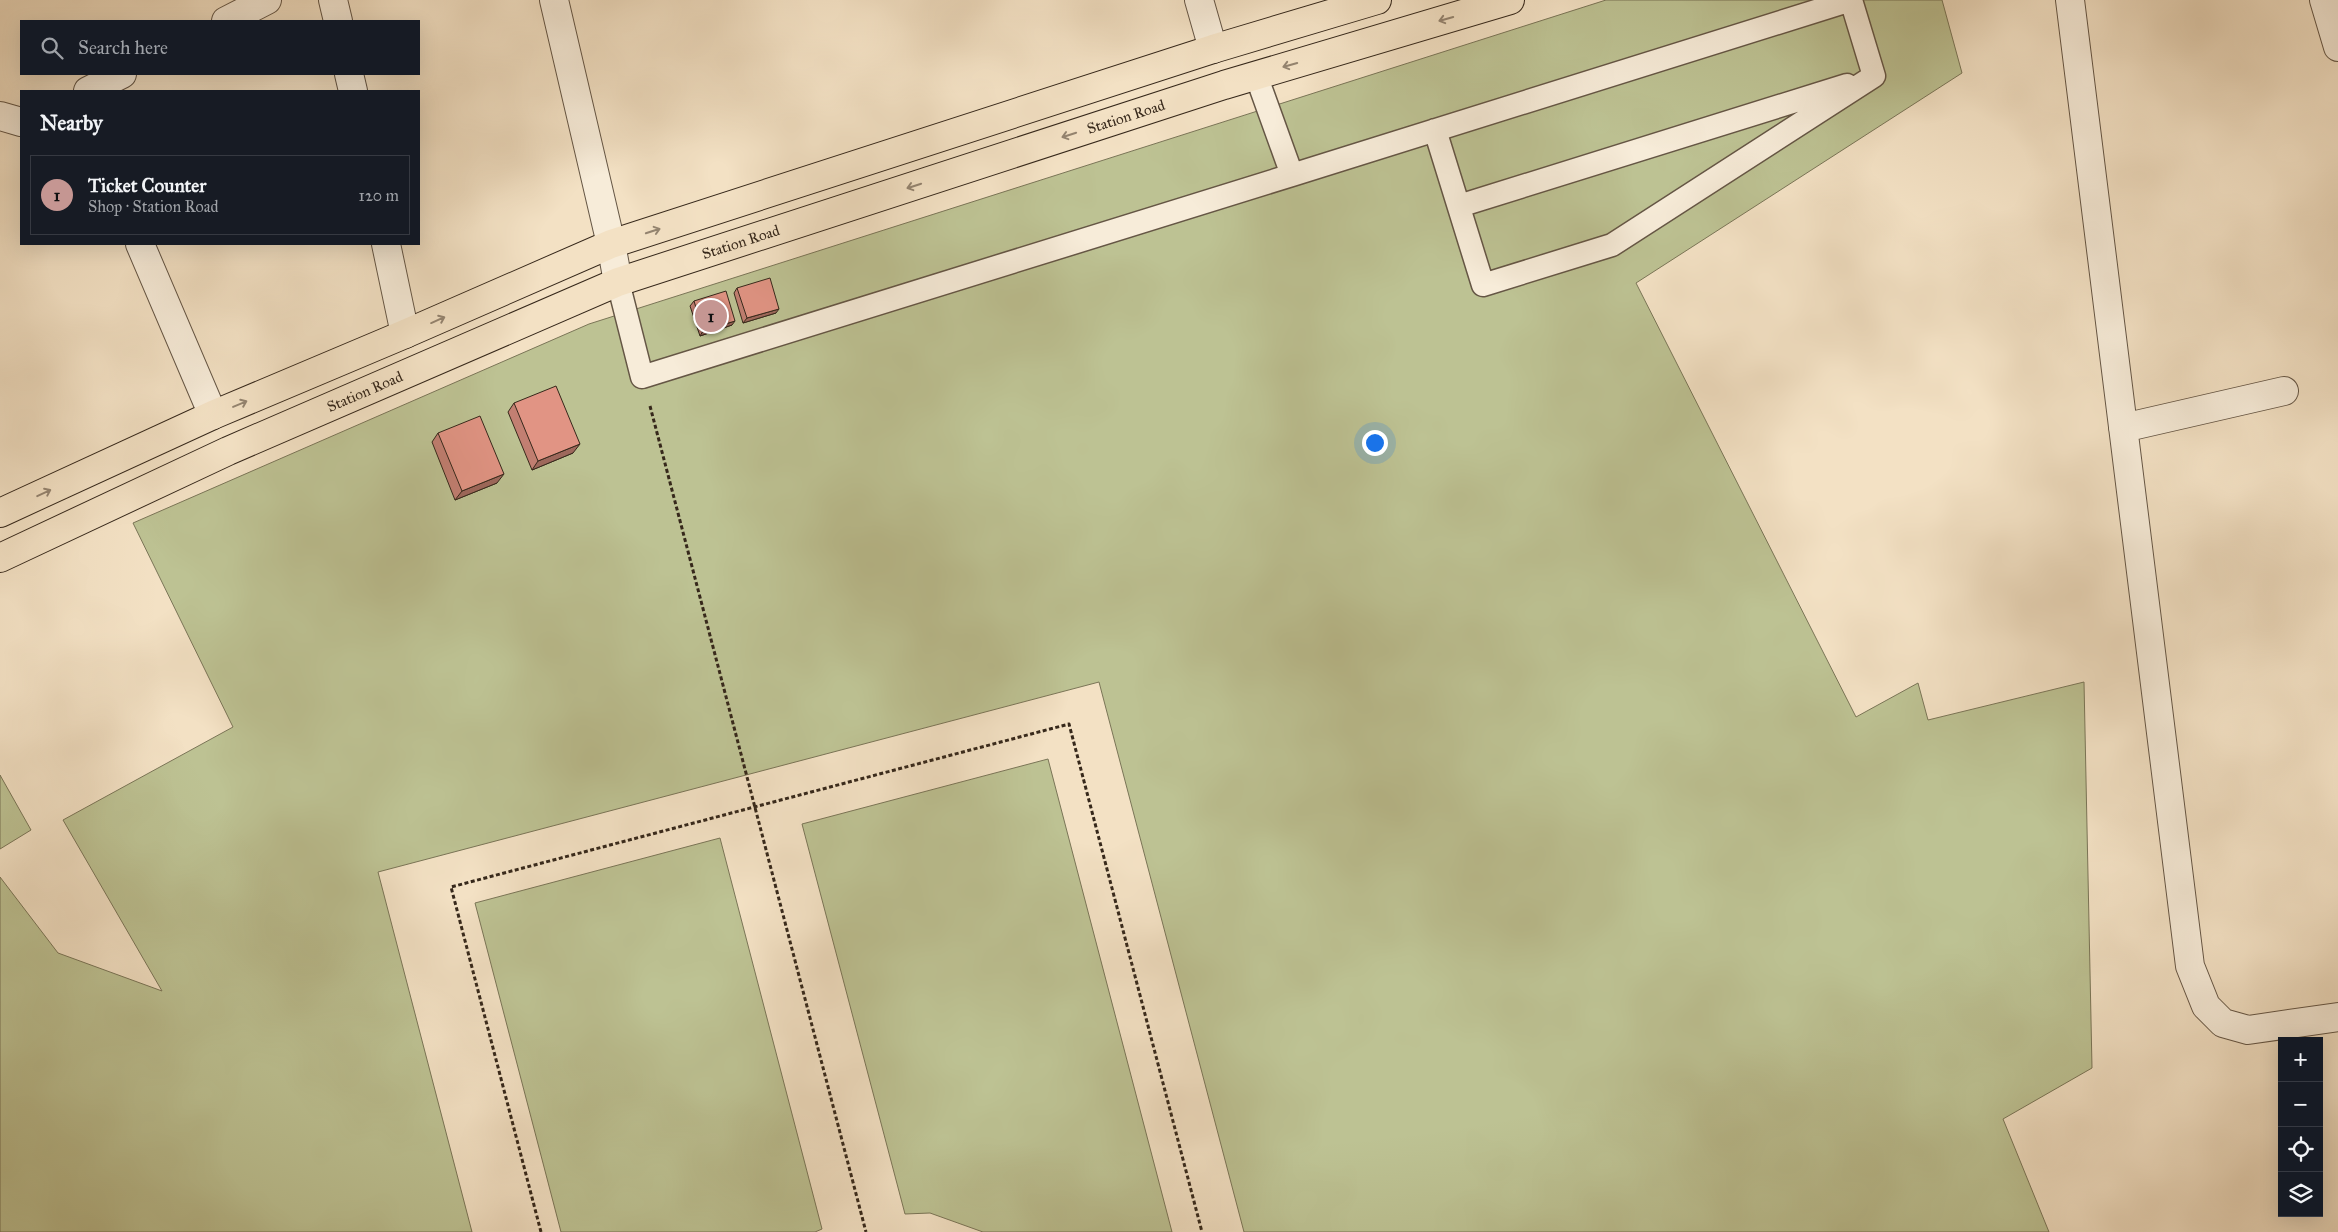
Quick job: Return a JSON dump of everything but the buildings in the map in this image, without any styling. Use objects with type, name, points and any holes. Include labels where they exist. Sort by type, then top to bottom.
[{"type":"main road","points":[[0,513],[213,415],[406,334],[611,244],[1213,49],[1377,0]]},
{"type":"main road","name":"Station Road","points":[[0,558],[228,451],[618,282],[1256,75],[1510,0]]},
{"type":"street","points":[[228,20],[267,0]]},
{"type":"street","points":[[334,0],[338,20]]},
{"type":"street","points":[[554,0],[611,244],[618,282]]},
{"type":"street","points":[[1199,0],[1213,49]]},
{"type":"street","points":[[2070,0],[2190,966],[2206,1006],[2223,1022],[2248,1030],[2338,1017]]},
{"type":"street","points":[[2324,0],[2338,47]]},
{"type":"street","points":[[90,90],[120,75]]},
{"type":"street","points":[[349,75],[353,90]]},
{"type":"street","points":[[0,116],[20,122]]},
{"type":"street","points":[[140,245],[213,415]]},
{"type":"street","points":[[386,245],[406,334]]},
{"type":"street","points":[[2123,428],[2284,391]]},
{"type":"lane","points":[[618,282],[642,377],[1851,0],[1874,76]]},
{"type":"lane","points":[[1256,75],[1292,175]]},
{"type":"lane","points":[[1435,130],[1483,285],[1612,245],[1874,76]]},
{"type":"lane","points":[[1459,206],[1874,76]]},
{"type":"path","points":[[642,377],[866,1232]]},
{"type":"path","points":[[541,1232],[451,887],[1069,724],[1202,1232]]},
{"type":"green space","points":[[1606,0],[1942,0],[1962,73],[1636,283],[1856,717],[1918,683],[1928,720],[2084,682],[2092,1068],[2003,1119],[2049,1232],[1244,1232],[1099,682],[378,872],[472,1232],[0,1232],[0,877],[58,953],[162,991],[63,820],[233,727],[133,523],[589,324]]},
{"type":"green space","points":[[1048,759],[1172,1232],[983,1232],[930,1213],[905,1214],[802,824]]},
{"type":"green space","points":[[0,775],[31,830],[0,849]]},
{"type":"green space","points":[[720,838],[822,1229],[815,1232],[561,1232],[475,903]]},
{"type":"place","name":"Ticket Counter","points":[[711,316]]}]
